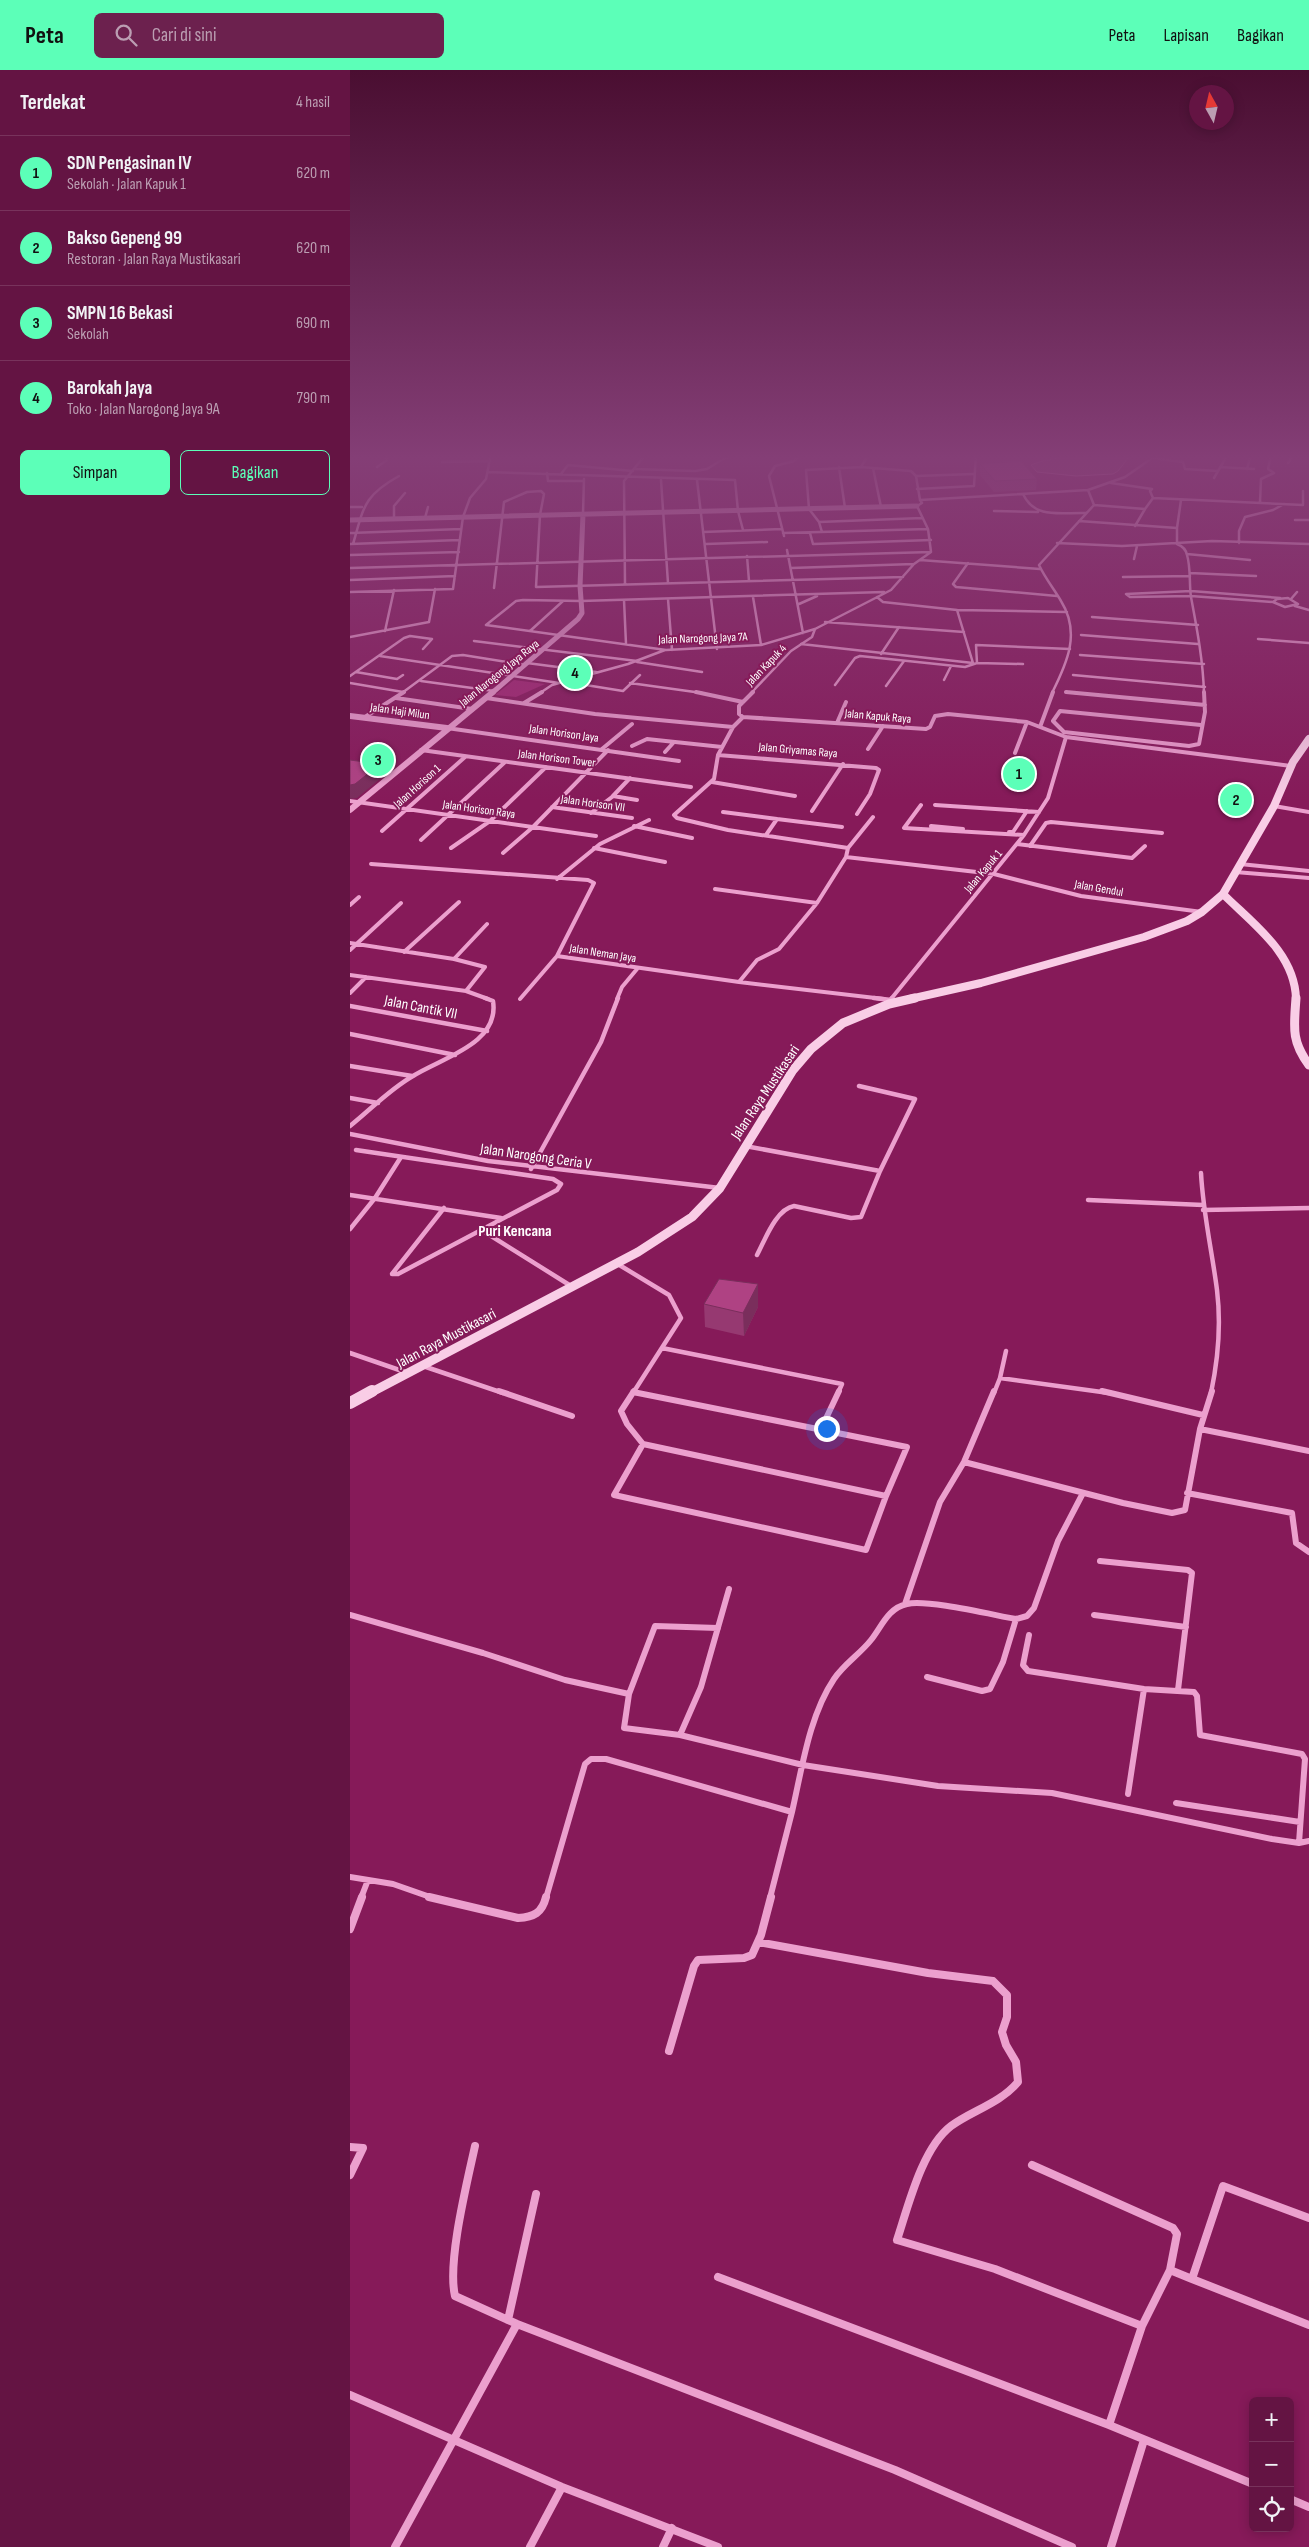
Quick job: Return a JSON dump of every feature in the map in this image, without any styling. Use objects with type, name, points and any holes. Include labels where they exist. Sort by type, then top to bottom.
[{"type":"main road","name":"Jalan Raya Mustikasari","points":[[350,1403],[638,1252],[692,1217],[720,1188],[744,1146],[793,1070],[811,1049],[844,1023],[890,1002],[981,983],[1144,937],[1187,921],[1202,912],[1223,894],[1274,806],[1291,766],[1309,739]]},
{"type":"main road","points":[[1223,894],[1278,952],[1292,972],[1295,996],[1293,1038],[1297,1049],[1309,1065]]},
{"type":"street","points":[[350,598],[351,592],[453,589],[456,570]]},
{"type":"street","points":[[494,588],[496,570]]},
{"type":"street","points":[[538,570],[536,587],[903,577]]},
{"type":"street","name":"Jalan Narogong Jaya Raya","points":[[350,810],[446,728],[512,677],[578,619],[582,612],[581,570]]},
{"type":"street","points":[[625,570],[625,584]]},
{"type":"street","points":[[667,570],[668,583]]},
{"type":"street","points":[[709,570],[717,649]]},
{"type":"street","points":[[749,570],[749,581]]},
{"type":"street","points":[[791,570],[798,596],[803,633]]},
{"type":"street","points":[[815,629],[824,622],[887,592],[909,570]]},
{"type":"street","points":[[963,570],[953,584],[956,587],[1057,596]]},
{"type":"street","points":[[1040,570],[1067,612],[1073,635],[1062,674],[1040,727]]},
{"type":"street","points":[[1189,570],[1191,591],[1198,625],[1198,644],[1204,664],[1205,705],[1200,744],[1189,746],[1064,732],[1053,721],[1060,711],[1201,725]]},
{"type":"street","points":[[1123,577],[1190,574],[1256,576]]},
{"type":"street","points":[[350,580],[455,576]]},
{"type":"street","points":[[350,637],[429,622],[435,589]]},
{"type":"street","points":[[385,631],[394,590]]},
{"type":"street","points":[[1294,606],[1298,603],[1291,599],[1191,591],[1126,594],[1130,598],[1192,596],[1273,602],[1282,607],[1294,606],[1309,610]]},
{"type":"street","points":[[530,631],[563,601],[798,596],[887,592]]},
{"type":"street","points":[[1291,599],[1297,592]]},
{"type":"street","points":[[799,604],[819,595]]},
{"type":"street","points":[[752,597],[761,645]]},
{"type":"street","points":[[877,597],[882,599],[883,602],[958,610],[1067,612]]},
{"type":"street","points":[[668,598],[672,650]]},
{"type":"street","points":[[1273,602],[1280,598]]},
{"type":"street","points":[[624,600],[626,644]]},
{"type":"street","name":"Jalan Narogong Jaya 7A","points":[[563,601],[516,601],[486,625],[666,650],[717,649],[761,645],[815,629]]},
{"type":"street","points":[[801,644],[973,663],[958,610]]},
{"type":"street","points":[[1092,617],[1198,625]]},
{"type":"street","points":[[824,622],[964,632]]},
{"type":"street","points":[[882,654],[899,627]]},
{"type":"street","name":"Jalan Kapuk 4","points":[[743,717],[739,714],[739,706],[791,651],[812,637],[815,629]]},
{"type":"street","points":[[1081,635],[1198,644]]},
{"type":"street","points":[[350,676],[380,656],[396,642],[410,636],[432,640],[423,649]]},
{"type":"street","points":[[1258,639],[1309,642]]},
{"type":"street","points":[[474,641],[702,672]]},
{"type":"street","points":[[977,663],[976,645],[1070,649]]},
{"type":"street","points":[[380,656],[441,667],[559,683],[635,662],[666,650]]},
{"type":"street","points":[[365,717],[441,667],[452,656],[463,655],[600,672]]},
{"type":"street","points":[[1080,655],[1204,664]]},
{"type":"street","points":[[835,685],[856,657],[969,667],[977,663],[1023,664]]},
{"type":"street","points":[[886,686],[904,661]]},
{"type":"street","points":[[944,680],[952,666]]},
{"type":"street","points":[[355,672],[397,679],[403,675]]},
{"type":"street","points":[[565,682],[623,690],[640,675]]},
{"type":"street","points":[[1073,675],[1205,686]]},
{"type":"street","points":[[421,681],[494,691]]},
{"type":"street","points":[[350,683],[403,692]]},
{"type":"street","points":[[523,703],[559,683]]},
{"type":"street","points":[[630,683],[698,692],[743,702]]},
{"type":"street","points":[[1066,692],[1205,705]]},
{"type":"street","points":[[395,698],[472,709]]},
{"type":"street","points":[[486,698],[595,714],[733,727]]},
{"type":"street","points":[[838,723],[846,702]]},
{"type":"street","name":"Jalan Kapuk Raya","points":[[743,717],[926,729],[930,727],[935,716],[940,714],[1027,722],[1066,737],[1291,766]]},
{"type":"street","name":"Jalan Haji Milun","points":[[350,716],[446,728]]},
{"type":"street","points":[[350,722],[358,717]]},
{"type":"street","points":[[743,717],[733,727],[718,754],[712,782],[674,815],[677,818],[714,827],[848,848]]},
{"type":"street","points":[[1015,752],[1027,722]]},
{"type":"street","points":[[602,749],[632,724]]},
{"type":"street","points":[[868,749],[884,726]]},
{"type":"street","name":"Jalan Horison Jaya","points":[[446,728],[679,761]]},
{"type":"street","name":"Jalan Kapuk 1","points":[[890,1002],[1024,835],[1048,798],[1066,737]]},
{"type":"street","points":[[632,746],[644,739],[722,747]]},
{"type":"street","points":[[665,752],[674,742]]},
{"type":"street","name":"Jalan Horison Tower","points":[[421,750],[691,787]]},
{"type":"street","points":[[503,853],[533,827],[608,750]]},
{"type":"street","name":"Jalan Griyamas Raya","points":[[718,754],[876,768],[879,770],[877,776],[864,806],[857,814]]},
{"type":"street","name":"Jalan Horison 1","points":[[382,832],[465,757]]},
{"type":"street","points":[[421,840],[505,762]]},
{"type":"street","points":[[812,811],[843,764]]},
{"type":"street","points":[[451,848],[490,821],[546,767]]},
{"type":"street","points":[[590,813],[613,796],[630,778]]},
{"type":"street","points":[[712,782],[795,796]]},
{"type":"street","points":[[613,796],[637,800]]},
{"type":"street","name":"Jalan Horison Raya","points":[[350,801],[596,836]]},
{"type":"street","points":[[921,805],[904,828],[1024,835]]},
{"type":"street","points":[[935,806],[1039,812]]},
{"type":"street","points":[[1274,806],[1309,812]]},
{"type":"street","name":"Jalan Horison VII","points":[[552,807],[632,818]]},
{"type":"street","points":[[931,826],[1013,832],[1027,811]]},
{"type":"street","points":[[722,812],[842,827]]},
{"type":"street","points":[[739,982],[757,960],[778,950],[817,903],[846,858],[848,848],[873,818]]},
{"type":"street","points":[[766,835],[777,819]]},
{"type":"street","points":[[557,879],[578,858],[608,838],[649,820]]},
{"type":"street","points":[[1030,846],[1046,823],[1051,822],[1162,833]]},
{"type":"street","points":[[633,826],[692,838]]},
{"type":"street","points":[[1017,844],[1132,858],[1145,846]]},
{"type":"street","points":[[594,848],[665,862]]},
{"type":"street","name":"Jalan Gendul","points":[[846,858],[994,874],[1081,896],[1202,912]]},
{"type":"street","name":"Jalan Neman Jaya","points":[[371,864],[588,880],[594,883],[557,956],[637,969],[890,1002]]},
{"type":"street","points":[[1240,864],[1267,868],[1309,870]]},
{"type":"street","points":[[1265,875],[1267,868]]},
{"type":"street","points":[[1235,872],[1309,878]]},
{"type":"street","points":[[715,889],[817,903]]},
{"type":"street","points":[[350,905],[359,897]]},
{"type":"street","points":[[404,952],[459,902]]},
{"type":"street","points":[[350,950],[402,903]]},
{"type":"street","points":[[454,959],[487,924]]},
{"type":"street","points":[[350,943],[454,959],[485,967],[466,991]]},
{"type":"street","points":[[520,999],[557,956]]},
{"type":"street","points":[[531,1169],[601,1042],[622,987],[637,969]]},
{"type":"street","points":[[350,975],[466,991],[492,1001],[491,1027],[487,1031],[455,1055],[412,1076],[350,1126]]},
{"type":"street","points":[[350,994],[366,977]]},
{"type":"street","name":"Jalan Cantik VII","points":[[350,1006],[487,1031]]},
{"type":"street","points":[[350,1034],[455,1055]]},
{"type":"street","points":[[350,1066],[412,1076]]},
{"type":"street","points":[[757,1255],[784,1209],[788,1207],[794,1206],[851,1218],[861,1217],[915,1099],[860,1086]]},
{"type":"street","points":[[350,1098],[378,1104]]},
{"type":"street","name":"Jalan Narogong Ceria V","points":[[350,1134],[396,1147],[531,1169],[720,1188]]},
{"type":"street","points":[[744,1146],[880,1172]]},
{"type":"street","points":[[356,1150],[553,1179],[561,1184],[557,1190],[398,1274],[392,1274],[444,1208]]},
{"type":"street","points":[[350,1229],[375,1198],[401,1157]]},
{"type":"street","points":[[964,1462],[1083,1493],[1172,1513],[1185,1510],[1203,1415],[1212,1391],[1218,1345],[1216,1285],[1203,1208],[1201,1173]]},
{"type":"street","points":[[350,1195],[501,1218]]},
{"type":"street","points":[[1088,1200],[1203,1208],[1309,1208]]},
{"type":"street","points":[[480,1229],[571,1286]]},
{"type":"street","points":[[616,1263],[668,1295],[681,1318],[621,1411],[627,1424],[643,1444],[886,1496]]},
{"type":"street","points":[[662,1348],[842,1384],[821,1430]]},
{"type":"street","points":[[905,1604],[940,1502],[964,1462],[1000,1378],[1006,1351]]},
{"type":"street","points":[[350,1352],[408,1373]]},
{"type":"street","points":[[423,1366],[572,1416]]},
{"type":"street","points":[[1000,1378],[1106,1392],[1203,1415]]},
{"type":"street","points":[[633,1392],[907,1447],[866,1550],[614,1495],[643,1444]]},
{"type":"street","points":[[1200,1429],[1309,1451]]},
{"type":"street","points":[[669,2051],[694,1966],[698,1960],[749,1957],[752,1955],[758,1942],[803,1765],[831,1683],[871,1642],[893,1610],[905,1604],[924,1603],[1016,1619],[1027,1616],[1033,1610],[1058,1542],[1083,1493]]},
{"type":"street","points":[[1187,1493],[1292,1513],[1296,1543],[1309,1552]]},
{"type":"street","points":[[1100,1561],[1190,1571],[1192,1576],[1178,1690]]},
{"type":"street","points":[[680,1735],[701,1687],[728,1589]]},
{"type":"street","points":[[350,1615],[482,1653],[565,1680],[629,1694]]},
{"type":"street","points":[[1094,1616],[1186,1627]]},
{"type":"street","points":[[927,1677],[982,1691],[990,1689],[1003,1662],[1016,1619]]},
{"type":"street","points":[[718,1628],[654,1626],[629,1694],[630,1698],[623,1723],[624,1728],[680,1735],[708,1744],[803,1765],[938,1786],[1052,1794],[1253,1836],[1299,1843],[1309,1841]]},
{"type":"street","points":[[1029,1635],[1023,1665],[1028,1671],[1144,1689],[1178,1690],[1196,1695],[1198,1731],[1200,1735],[1302,1754],[1305,1759],[1299,1843]]},
{"type":"street","points":[[1128,1794],[1144,1689]]},
{"type":"street","points":[[350,1877],[393,1884],[435,1899],[518,1918],[537,1915],[543,1908],[585,1764],[595,1758],[606,1759],[792,1812]]},
{"type":"street","points":[[1176,1804],[1300,1822]]},
{"type":"street","points":[[350,1929],[368,1880]]},
{"type":"street","points":[[758,1942],[928,1973],[993,1981],[1007,1995],[1007,2016],[1002,2032],[1006,2045],[1016,2062],[1018,2082],[1010,2093],[987,2108],[963,2118],[941,2135],[918,2184],[897,2240],[995,2269],[1142,2326]]},
{"type":"street","points":[[475,2146],[463,2204],[452,2292],[458,2298],[512,2322],[895,2470],[1072,2547]]},
{"type":"street","points":[[350,2147],[364,2148],[350,2175]]},
{"type":"street","points":[[1032,2165],[1174,2228],[1178,2236],[1170,2270],[1142,2326],[1109,2425]]},
{"type":"street","points":[[1192,2279],[1223,2186],[1309,2218]]},
{"type":"street","points":[[395,2547],[452,2441],[512,2322],[536,2194]]},
{"type":"street","points":[[1170,2270],[1309,2325]]},
{"type":"street","points":[[718,2277],[1109,2425],[1249,2482]]},
{"type":"street","points":[[350,2395],[452,2441],[562,2487],[718,2547]]},
{"type":"street","points":[[1110,2547],[1144,2440]]},
{"type":"street","points":[[530,2547],[562,2487]]},
{"type":"street","points":[[1294,2501],[1309,2507]]},
{"type":"street","points":[[663,2547],[672,2528]]},
{"type":"shaded area","points":[[514,680],[545,684],[516,697],[495,695]]},
{"type":"building","points":[[350,760],[380,764],[355,784],[350,785]]},
{"type":"building","points":[[719,1279],[758,1284],[743,1313],[704,1304]]},
{"type":"place","name":"Barokah Jaya","points":[[575,673]]},
{"type":"place","name":"SMPN 16 Bekasi","points":[[378,760]]},
{"type":"place","name":"SDN Pengasinan IV","points":[[1019,774]]},
{"type":"place","name":"Bakso Gepeng 99","points":[[1236,800]]},
{"type":"district","name":"Puri Kencana","points":[[515,1230]]}]
